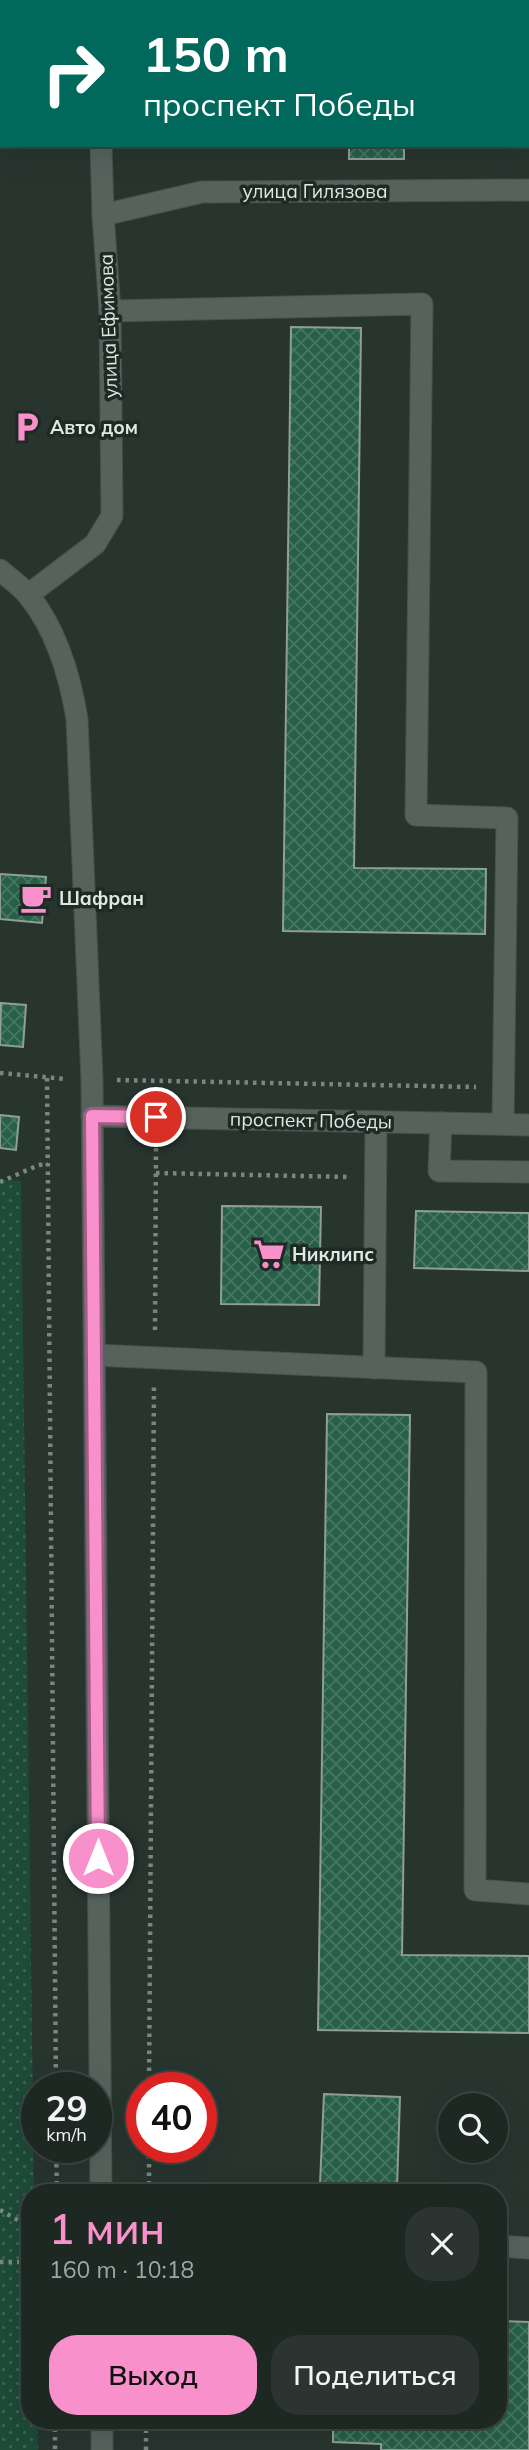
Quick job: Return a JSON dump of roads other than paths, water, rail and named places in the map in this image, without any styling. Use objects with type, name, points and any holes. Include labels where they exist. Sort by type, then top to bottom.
[{"type":"street","name":"улица Ефимова","points":[[28,595],[95,544],[112,516],[110,311],[101,147]]},
{"type":"street","name":"улица Гилязова","points":[[103,215],[202,192],[529,190]]},
{"type":"street","points":[[110,311],[422,304],[416,815],[507,818],[503,1124]]},
{"type":"street","points":[[0,570],[28,595],[43,618],[65,664],[77,719],[92,1080],[101,2184]]},
{"type":"street","name":"проспект Победы","points":[[92,1116],[529,1125]]},
{"type":"street","points":[[374,1368],[376,1122]]},
{"type":"street","points":[[441,1123],[439,1171],[529,1172]]},
{"type":"street","points":[[94,1355],[476,1372],[475,1890],[529,1894]]},
{"type":"street","points":[[507,2247],[529,2248]]},
{"type":"street","points":[[102,2429],[103,2450]]},
{"type":"place","name":"Авто дом","points":[[27,427]]},
{"type":"place","name":"Шафран","points":[[36,898]]},
{"type":"place","name":"Никлипс","points":[[269,1254]]}]
